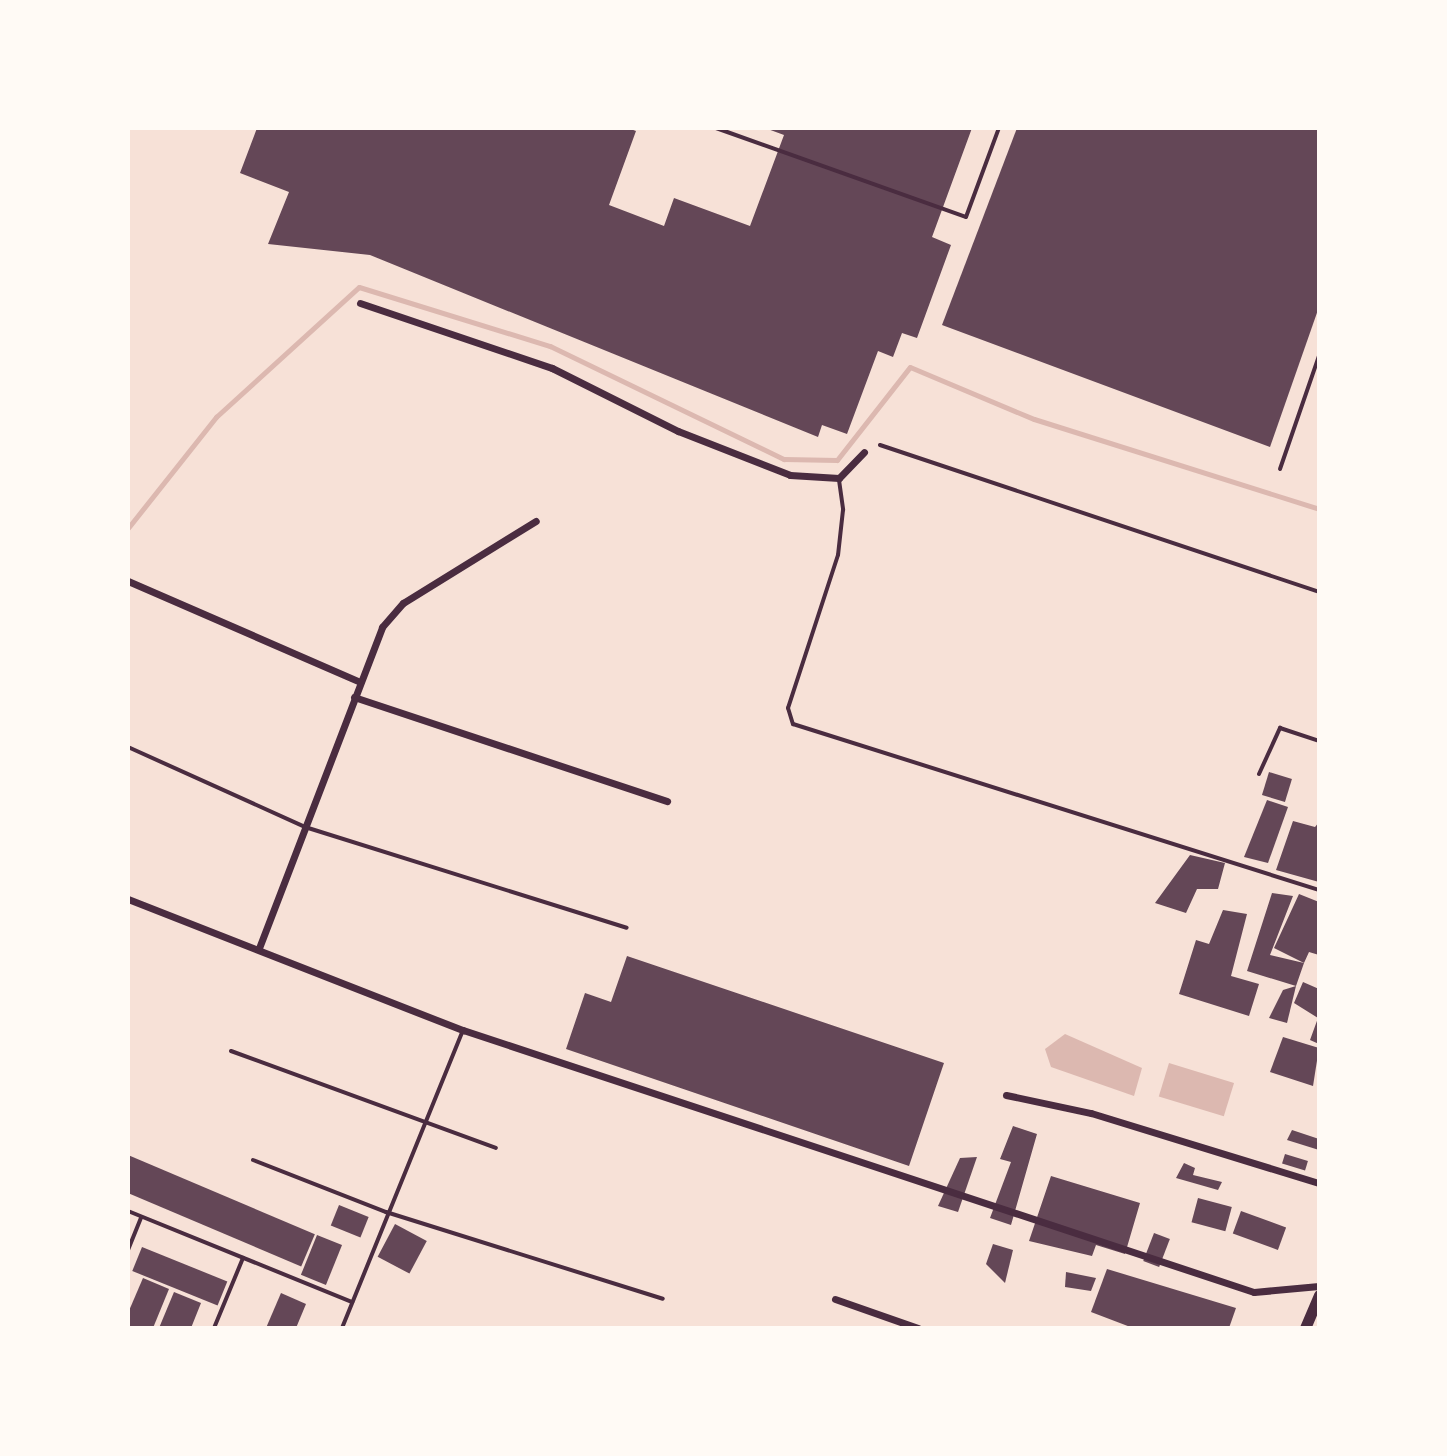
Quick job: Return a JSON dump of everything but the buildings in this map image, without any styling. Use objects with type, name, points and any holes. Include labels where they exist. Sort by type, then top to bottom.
[{"type":"main road","points":[[1305,1328],[1319,1295]]},
{"type":"street","points":[[360,303],[552,368],[751,463],[790,475],[839,478],[864,452]]},
{"type":"street","points":[[259,948],[358,681],[382,627],[403,603],[536,521]]},
{"type":"street","points":[[128,581],[358,681]]},
{"type":"street","points":[[354,697],[667,801]]},
{"type":"street","points":[[128,899],[463,1030],[1254,1292],[1319,1286]]},
{"type":"street","points":[[1006,1095],[1091,1113],[1319,1183]]},
{"type":"street","points":[[835,1299],[918,1328]]},
{"type":"lane","points":[[716,128],[966,217],[999,128]]},
{"type":"lane","points":[[1280,469],[1319,356]]},
{"type":"lane","points":[[880,445],[1319,592]]},
{"type":"lane","points":[[839,478],[843,510],[838,555],[788,708],[793,724],[1319,890]]},
{"type":"lane","points":[[1259,774],[1280,728],[1319,741]]},
{"type":"lane","points":[[128,747],[305,827],[627,928]]},
{"type":"lane","points":[[342,1328],[386,1212],[463,1030]]},
{"type":"lane","points":[[231,1051],[423,1125],[496,1148]]},
{"type":"lane","points":[[253,1160],[386,1212],[663,1299]]},
{"type":"lane","points":[[128,1211],[352,1302]]},
{"type":"lane","points":[[128,1250],[141,1217]]},
{"type":"lane","points":[[214,1328],[243,1258]]},
{"type":"shaded area","points":[[1065,1034],[1142,1068],[1134,1096],[1051,1067],[1045,1049]]},
{"type":"shaded area","points":[[1169,1063],[1234,1083],[1224,1116],[1159,1096]]},
{"type":"waterway","points":[[128,528],[216,417],[359,287],[550,346],[784,459],[837,460],[910,367],[1034,419],[1319,509]]}]
